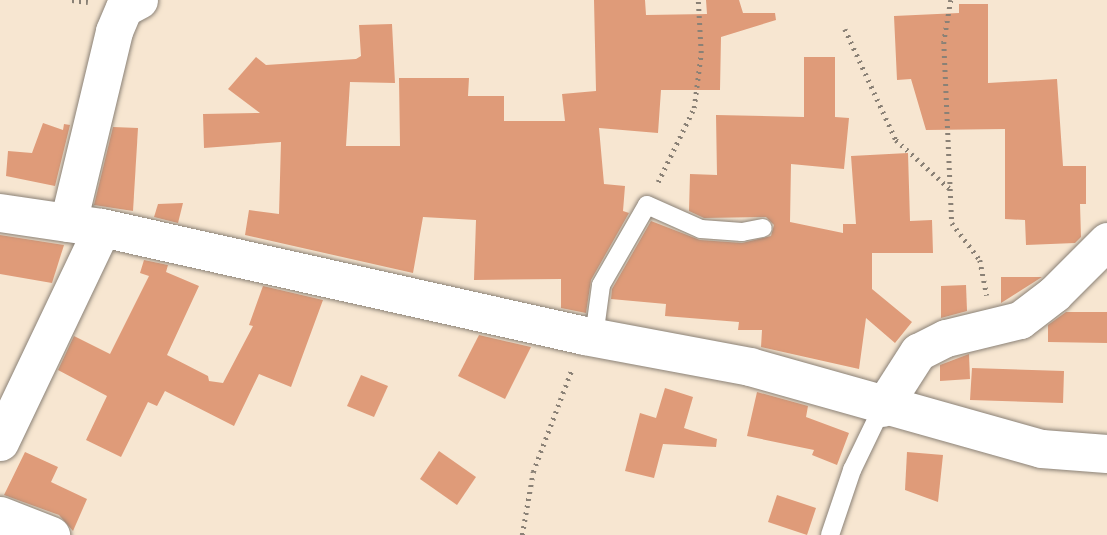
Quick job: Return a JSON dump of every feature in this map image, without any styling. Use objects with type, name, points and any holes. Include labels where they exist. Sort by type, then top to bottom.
[{"type":"street","points":[[0,442],[85,226],[114,31],[124,8],[139,0]]},
{"type":"street","points":[[0,213],[85,226],[589,336],[750,367],[882,408],[1042,450],[1107,454]]},
{"type":"street","points":[[882,408],[918,352],[946,338],[1020,320],[1107,241]]},
{"type":"street","points":[[0,515],[51,535]]},
{"type":"lane","points":[[589,336],[601,285],[647,205],[701,229],[742,232],[763,228]]},
{"type":"lane","points":[[830,535],[852,470],[882,408]]},
{"type":"path","points":[[647,205],[694,108],[701,53],[698,0]]},
{"type":"path","points":[[951,0],[944,42],[952,223],[980,260],[990,327]]},
{"type":"path","points":[[845,29],[896,140],[950,190]]},
{"type":"path","points":[[522,535],[533,472],[589,336]]},
{"type":"building","points":[[594,0],[645,0],[646,15],[707,14],[706,0],[739,0],[743,13],[775,13],[776,20],[721,37],[720,90],[661,90],[658,133],[599,128],[604,184],[625,186],[623,211],[629,213],[591,280],[586,313],[561,308],[561,279],[474,280],[476,220],[423,217],[413,273],[245,235],[249,210],[279,214],[281,142],[204,148],[203,114],[260,113],[228,89],[256,57],[266,65],[356,59],[361,56],[359,25],[392,24],[395,83],[350,82],[346,146],[400,146],[399,78],[469,78],[468,96],[504,96],[504,121],[565,121],[562,94],[596,91]]},
{"type":"building","points":[[959,4],[988,4],[988,83],[1057,79],[1063,166],[1086,166],[1086,204],[1080,204],[1081,237],[1075,243],[1026,245],[1025,220],[1005,219],[1005,129],[926,130],[911,79],[897,80],[894,16],[959,13]]},
{"type":"building","points":[[804,57],[835,57],[835,117],[849,118],[844,169],[791,164],[790,222],[843,233],[843,224],[856,224],[851,156],[908,153],[910,221],[932,220],[933,253],[872,253],[872,289],[912,322],[895,343],[866,318],[859,369],[761,347],[762,330],[738,330],[739,322],[665,316],[666,304],[611,299],[612,289],[651,221],[700,240],[742,243],[771,236],[774,225],[766,217],[704,218],[689,211],[690,174],[717,175],[716,115],[804,117]]},
{"type":"building","points":[[43,123],[63,130],[64,124],[70,125],[55,186],[6,176],[8,151],[32,153]]},
{"type":"building","points":[[113,127],[138,128],[133,211],[94,205]]},
{"type":"building","points":[[183,203],[178,223],[154,217],[158,204]]},
{"type":"building","points":[[0,235],[64,245],[52,283],[0,274]]},
{"type":"building","points":[[144,260],[168,265],[166,272],[199,286],[167,355],[208,376],[209,381],[223,383],[253,326],[249,325],[263,286],[323,300],[291,387],[259,374],[234,426],[165,391],[157,406],[148,402],[121,457],[86,440],[107,396],[58,370],[74,336],[110,354],[149,276],[140,273]]},
{"type":"building","points":[[1001,277],[1042,277],[1001,303]]},
{"type":"building","points":[[966,285],[967,311],[941,318],[941,286]]},
{"type":"building","points":[[1066,312],[1107,312],[1107,343],[1048,342],[1048,325]]},
{"type":"building","points":[[479,335],[531,347],[505,399],[458,376]]},
{"type":"building","points":[[969,354],[970,379],[940,381],[940,365]]},
{"type":"building","points":[[972,368],[1064,371],[1063,403],[970,400]]},
{"type":"building","points":[[361,375],[388,386],[374,417],[347,406]]},
{"type":"building","points":[[665,388],[693,397],[684,428],[717,439],[716,447],[663,444],[654,478],[625,471],[640,413],[656,418]]},
{"type":"building","points":[[757,392],[808,406],[806,417],[849,433],[837,465],[812,455],[814,450],[747,436]]},
{"type":"building","points":[[439,451],[476,477],[457,505],[420,479]]},
{"type":"building","points":[[25,452],[58,467],[51,482],[87,499],[73,531],[59,515],[4,495]]},
{"type":"building","points":[[907,452],[943,455],[938,502],[905,490]]},
{"type":"building","points":[[777,495],[816,508],[807,535],[768,522]]}]
